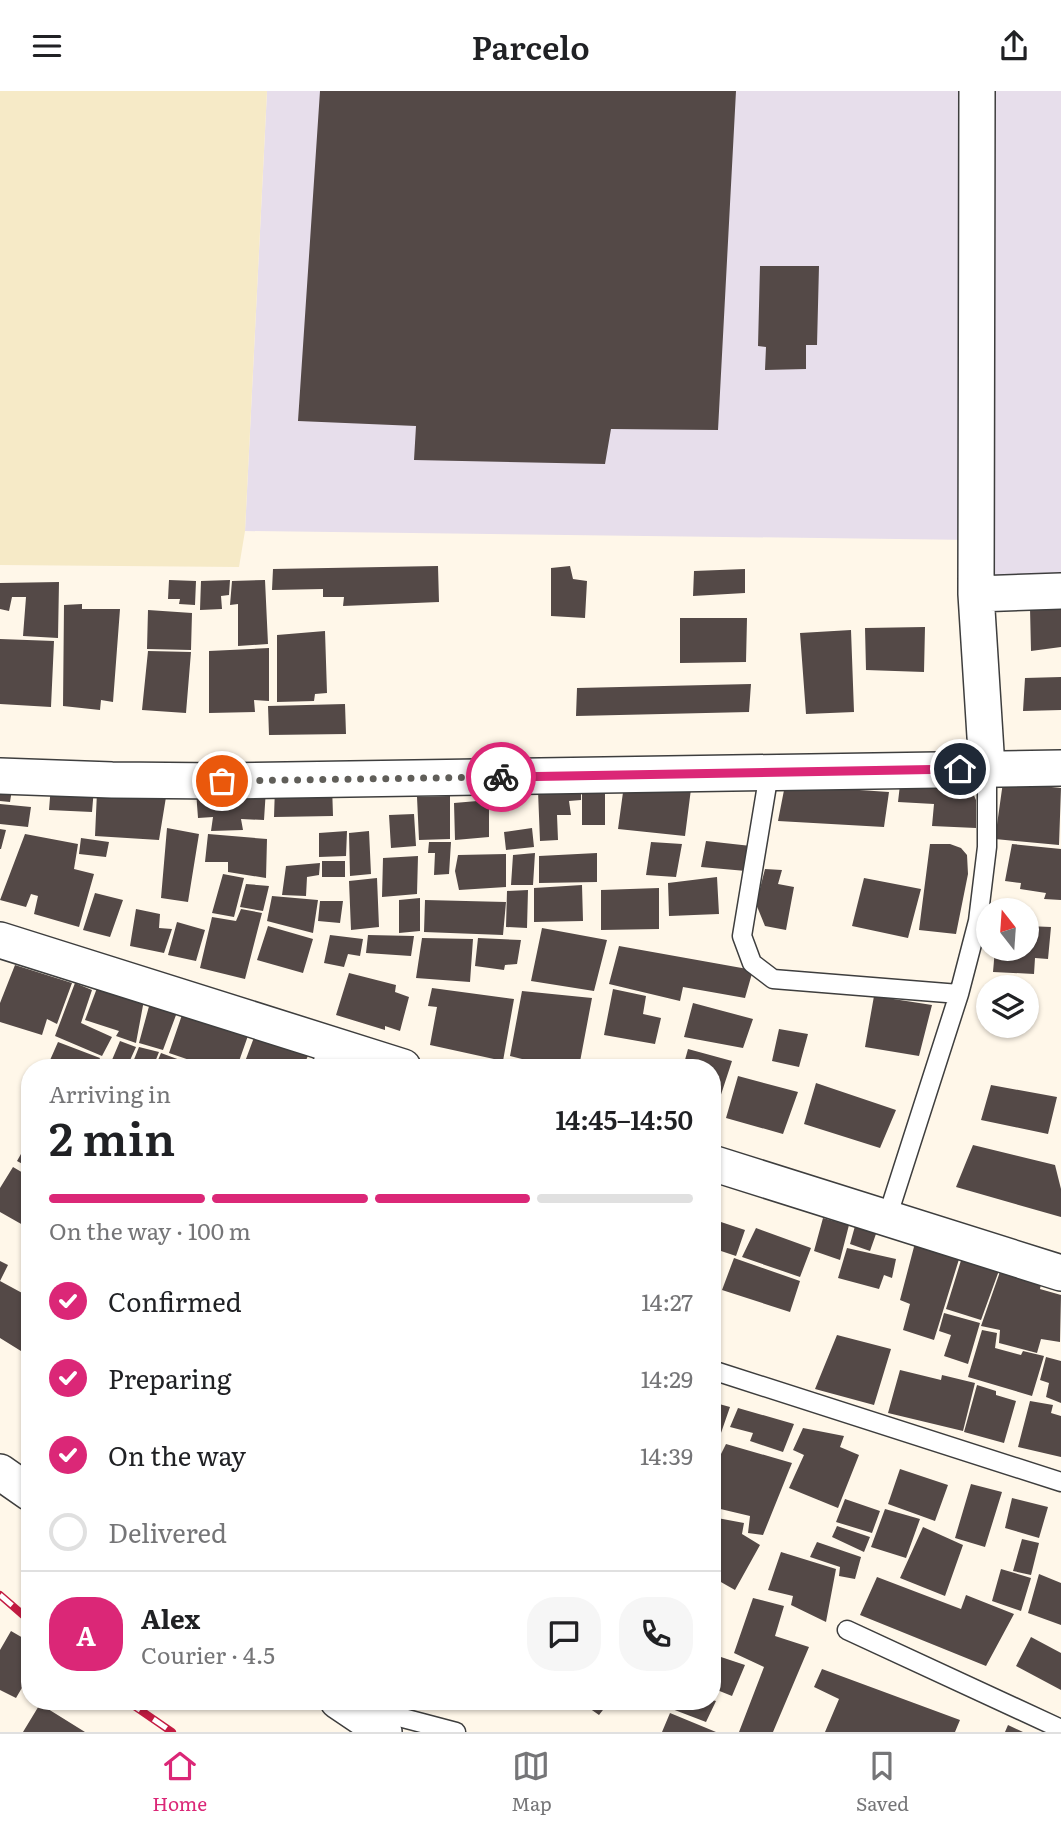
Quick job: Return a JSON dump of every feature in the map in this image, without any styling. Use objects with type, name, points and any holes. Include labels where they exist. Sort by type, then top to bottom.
[{"type":"street","points":[[977,91],[976,594],[987,768]]},
{"type":"street","points":[[976,594],[1061,591]]},
{"type":"street","points":[[0,776],[222,781],[1061,768]]},
{"type":"street","points":[[0,940],[325,1056],[346,1059]]},
{"type":"street","points":[[721,1167],[1061,1273]]},
{"type":"street","points":[[352,1710],[384,1732]]},
{"type":"lane","points":[[887,1218],[959,994],[978,921],[986,860],[987,768]]},
{"type":"lane","points":[[769,772],[742,936],[751,963],[773,979],[959,994]]},
{"type":"lane","points":[[721,1373],[1061,1482]]},
{"type":"lane","points":[[847,1630],[1061,1729]]},
{"type":"lane","points":[[373,1710],[456,1732]]},
{"type":"shaded area","points":[[0,91],[267,91],[245,531],[239,567],[0,565]]},
{"type":"shaded area","points":[[267,91],[1061,91],[1061,591],[976,594],[975,540],[245,531]]},
{"type":"building","points":[[320,91],[736,91],[718,430],[611,429],[605,464],[414,460],[416,426],[298,421]]},
{"type":"building","points":[[760,266],[819,266],[817,345],[806,345],[806,369],[765,370],[766,347],[758,346]]},
{"type":"building","points":[[438,566],[439,602],[343,606],[344,597],[323,597],[323,589],[272,590],[273,569]]},
{"type":"building","points":[[570,566],[573,579],[587,581],[585,618],[551,616],[551,568]]},
{"type":"building","points":[[745,569],[745,593],[693,596],[694,571]]},
{"type":"building","points":[[169,580],[196,581],[195,605],[179,604],[180,599],[168,599]]},
{"type":"building","points":[[230,580],[229,595],[221,596],[222,609],[200,610],[201,581]]},
{"type":"building","points":[[265,580],[268,644],[238,646],[238,604],[230,605],[232,581]]},
{"type":"building","points":[[59,582],[58,638],[23,636],[26,597],[12,597],[9,611],[0,609],[0,583]]},
{"type":"building","points":[[82,604],[82,609],[120,609],[113,702],[101,700],[100,710],[63,706],[64,605]]},
{"type":"building","points":[[1061,604],[1061,647],[1031,651],[1030,608]]},
{"type":"building","points":[[148,610],[192,613],[191,650],[147,649]]},
{"type":"building","points":[[680,618],[747,618],[746,662],[680,663]]},
{"type":"building","points":[[925,627],[924,672],[866,670],[865,628]]},
{"type":"building","points":[[851,630],[854,712],[806,714],[800,633]]},
{"type":"building","points":[[325,631],[327,693],[315,694],[314,701],[277,702],[277,635]]},
{"type":"building","points":[[0,639],[54,641],[51,707],[0,704]]},
{"type":"building","points":[[269,648],[269,701],[254,700],[255,712],[209,713],[209,651]]},
{"type":"building","points":[[148,651],[191,652],[186,713],[142,710]]},
{"type":"building","points":[[1061,677],[1061,710],[1023,711],[1025,678]]},
{"type":"building","points":[[751,684],[749,712],[576,716],[577,688]]},
{"type":"building","points":[[345,704],[346,734],[269,735],[268,706]]},
{"type":"building","points":[[901,776],[961,779],[971,789],[976,800],[976,828],[932,826],[934,804],[898,802]]},
{"type":"building","points":[[0,782],[13,783],[10,802],[0,801]]},
{"type":"building","points":[[1003,782],[1061,788],[1059,845],[995,839]]},
{"type":"building","points":[[51,785],[94,788],[92,812],[49,810]]},
{"type":"building","points":[[332,785],[333,816],[274,817],[275,787]]},
{"type":"building","points":[[605,785],[605,825],[582,825],[582,787]]},
{"type":"building","points":[[624,785],[691,789],[685,836],[618,829]]},
{"type":"building","points":[[785,785],[889,792],[884,827],[778,821]]},
{"type":"building","points":[[581,788],[581,800],[569,801],[571,815],[557,815],[558,840],[540,841],[538,791]]},
{"type":"building","points":[[266,789],[264,820],[241,819],[243,830],[211,831],[213,817],[198,818],[196,791]]},
{"type":"building","points":[[97,792],[166,797],[159,840],[95,836]]},
{"type":"building","points":[[450,796],[450,839],[419,840],[417,797]]},
{"type":"building","points":[[489,800],[489,837],[455,840],[454,803]]},
{"type":"building","points":[[0,804],[31,807],[28,827],[0,824]]},
{"type":"building","points":[[414,814],[416,846],[391,848],[389,815]]},
{"type":"building","points":[[167,828],[199,834],[188,902],[161,898]]},
{"type":"building","points":[[532,828],[534,847],[506,850],[504,832]]},
{"type":"building","points":[[0,829],[6,830],[1,849],[0,849]]},
{"type":"building","points":[[347,831],[346,856],[319,857],[319,833]]},
{"type":"building","points":[[369,831],[371,874],[350,876],[349,833]]},
{"type":"building","points":[[25,834],[78,844],[74,869],[94,874],[79,927],[34,914],[38,896],[31,894],[26,907],[0,900]]},
{"type":"building","points":[[208,834],[267,839],[266,878],[228,872],[228,862],[205,862]]},
{"type":"building","points":[[81,838],[109,842],[106,857],[79,854]]},
{"type":"building","points":[[706,841],[751,846],[746,871],[701,867]]},
{"type":"building","points":[[429,842],[451,842],[449,874],[434,875],[435,853],[428,853]]},
{"type":"building","points":[[651,842],[682,844],[676,877],[646,875]]},
{"type":"building","points":[[930,844],[950,844],[961,848],[967,855],[968,874],[956,934],[919,930]]},
{"type":"building","points":[[1012,844],[1061,849],[1061,900],[1044,899],[1046,893],[1020,889],[1021,883],[1005,881]]},
{"type":"building","points":[[535,853],[533,885],[511,885],[513,855]]},
{"type":"building","points":[[597,853],[597,882],[539,883],[539,856]]},
{"type":"building","points":[[506,854],[506,887],[459,890],[455,871],[458,855]]},
{"type":"building","points":[[418,856],[417,894],[382,897],[383,858]]},
{"type":"building","points":[[322,861],[345,861],[345,877],[322,877]]},
{"type":"building","points":[[320,863],[319,875],[307,877],[306,896],[282,895],[286,866]]},
{"type":"building","points":[[765,869],[782,870],[778,884],[794,887],[786,930],[765,926],[756,904]]},
{"type":"building","points":[[223,874],[244,878],[234,917],[212,913]]},
{"type":"building","points":[[717,877],[719,914],[669,916],[668,883]]},
{"type":"building","points":[[377,878],[379,927],[351,930],[349,881]]},
{"type":"building","points":[[864,878],[921,889],[908,938],[852,926]]},
{"type":"building","points":[[246,884],[269,886],[263,911],[240,907]]},
{"type":"building","points":[[582,885],[583,921],[534,922],[534,888]]},
{"type":"building","points":[[659,888],[659,929],[601,930],[601,890]]},
{"type":"building","points":[[528,890],[527,928],[506,927],[507,891]]},
{"type":"building","points":[[95,893],[123,900],[110,937],[83,930]]},
{"type":"building","points":[[272,896],[318,900],[313,933],[267,921]]},
{"type":"building","points":[[420,898],[420,931],[399,933],[399,900]]},
{"type":"building","points":[[425,900],[506,902],[503,935],[424,932]]},
{"type":"building","points":[[320,901],[343,901],[340,923],[318,921]]},
{"type":"building","points":[[136,909],[160,914],[159,928],[172,929],[164,953],[130,946]]},
{"type":"building","points":[[241,909],[262,913],[245,979],[200,968],[212,917],[236,921]]},
{"type":"building","points":[[177,922],[205,930],[196,961],[168,955]]},
{"type":"building","points":[[268,926],[313,939],[303,973],[257,960]]},
{"type":"building","points":[[1040,927],[1051,927],[1048,959],[1040,958]]},
{"type":"building","points":[[542,928],[607,940],[594,991],[531,981]]},
{"type":"building","points":[[330,935],[363,939],[360,956],[348,954],[344,967],[324,963]]},
{"type":"building","points":[[368,935],[414,936],[411,956],[366,953]]},
{"type":"building","points":[[422,938],[473,939],[470,982],[416,978]]},
{"type":"building","points":[[478,938],[521,940],[517,964],[505,965],[504,970],[475,966]]},
{"type":"building","points":[[619,946],[753,970],[745,998],[683,987],[680,1001],[609,984]]},
{"type":"building","points":[[994,961],[1035,961],[1034,974],[993,972]]},
{"type":"building","points":[[15,965],[72,983],[57,1024],[47,1019],[42,1035],[0,1022],[0,1003]]},
{"type":"building","points":[[349,973],[396,985],[395,992],[409,997],[400,1031],[385,1026],[385,1030],[336,1015]]},
{"type":"building","points":[[75,983],[92,990],[81,1023],[112,1037],[102,1056],[55,1036]]},
{"type":"building","points":[[97,988],[144,1000],[136,1043],[116,1036],[119,1031],[85,1020]]},
{"type":"building","points":[[432,988],[514,999],[503,1059],[430,1045],[437,1007],[428,1006]]},
{"type":"building","points":[[613,989],[646,996],[643,1014],[661,1018],[655,1044],[604,1035]]},
{"type":"building","points":[[522,991],[592,998],[581,1059],[522,1059],[510,1056]]},
{"type":"building","points":[[874,996],[932,1005],[919,1056],[865,1047]]},
{"type":"building","points":[[151,999],[179,1007],[163,1050],[139,1043]]},
{"type":"building","points":[[693,1003],[753,1019],[743,1048],[684,1037]]},
{"type":"building","points":[[184,1009],[250,1030],[240,1059],[187,1059],[169,1053]]},
{"type":"building","points":[[779,1029],[808,1034],[799,1067],[772,1061]]},
{"type":"building","points":[[256,1032],[311,1049],[307,1059],[246,1059]]},
{"type":"building","points":[[120,1041],[136,1047],[131,1059],[112,1059]]},
{"type":"building","points":[[58,1042],[100,1058],[100,1059],[51,1059]]},
{"type":"building","points":[[139,1047],[159,1052],[156,1059],[134,1059]]},
{"type":"building","points":[[688,1049],[732,1061],[721,1095],[721,1059],[685,1059]]},
{"type":"building","points":[[161,1053],[177,1059],[158,1059]]},
{"type":"building","points":[[738,1076],[798,1092],[783,1134],[726,1118]]},
{"type":"building","points":[[816,1083],[896,1110],[880,1148],[804,1124]]},
{"type":"building","points":[[991,1085],[1057,1097],[1048,1134],[981,1120]]},
{"type":"building","points":[[973,1145],[1055,1165],[1061,1189],[1061,1217],[956,1187]]},
{"type":"building","points":[[13,1167],[21,1172],[21,1224],[0,1212],[0,1188]]},
{"type":"building","points":[[823,1218],[849,1225],[840,1260],[814,1251]]},
{"type":"building","points":[[721,1222],[745,1230],[736,1256],[721,1251]]},
{"type":"building","points":[[855,1226],[877,1231],[870,1251],[850,1244]]},
{"type":"building","points":[[756,1228],[811,1248],[800,1277],[742,1257]]},
{"type":"building","points":[[915,1243],[960,1256],[934,1340],[903,1330],[910,1304],[900,1300]]},
{"type":"building","points":[[847,1248],[896,1259],[892,1278],[884,1275],[879,1289],[838,1278]]},
{"type":"building","points":[[963,1254],[1001,1265],[981,1320],[946,1309]]},
{"type":"building","points":[[734,1258],[800,1281],[790,1312],[722,1290]]},
{"type":"building","points":[[0,1261],[8,1265],[0,1281]]},
{"type":"building","points":[[1002,1266],[1042,1279],[1040,1289],[1061,1295],[1060,1342],[1041,1339],[1037,1353],[999,1343],[1000,1330],[981,1326]]},
{"type":"building","points":[[0,1281],[21,1292],[21,1351],[0,1338]]},
{"type":"building","points":[[944,1313],[980,1323],[968,1364],[944,1356],[951,1335],[939,1331]]},
{"type":"building","points":[[982,1330],[997,1333],[995,1348],[1021,1355],[1023,1351],[1044,1356],[1032,1396],[968,1377]]},
{"type":"building","points":[[837,1335],[891,1349],[874,1405],[815,1389]]},
{"type":"building","points":[[1046,1357],[1061,1361],[1061,1403],[1046,1397],[1049,1383],[1040,1380]]},
{"type":"building","points":[[900,1370],[941,1380],[942,1375],[975,1383],[963,1431],[888,1413]]},
{"type":"building","points":[[977,1385],[1016,1401],[1004,1443],[964,1432]]},
{"type":"building","points":[[1030,1401],[1053,1405],[1051,1413],[1061,1416],[1061,1457],[1018,1447]]},
{"type":"building","points":[[721,1404],[730,1407],[721,1433]]},
{"type":"building","points":[[738,1408],[794,1424],[783,1452],[750,1441],[753,1433],[730,1427]]},
{"type":"building","points":[[803,1428],[844,1436],[840,1447],[859,1455],[838,1508],[789,1488],[804,1455],[793,1450]]},
{"type":"building","points":[[726,1444],[792,1463],[763,1535],[748,1533],[750,1516],[721,1509],[721,1454]]},
{"type":"building","points":[[900,1469],[948,1485],[935,1521],[888,1504]]},
{"type":"building","points":[[971,1484],[1002,1492],[985,1547],[955,1538]]},
{"type":"building","points":[[1012,1498],[1048,1507],[1039,1538],[1005,1528]]},
{"type":"building","points":[[845,1499],[880,1511],[872,1533],[836,1522]]},
{"type":"building","points":[[885,1509],[920,1519],[906,1558],[871,1547]]},
{"type":"building","points":[[721,1519],[744,1523],[742,1534],[760,1545],[735,1590],[721,1582]]},
{"type":"building","points":[[837,1526],[870,1537],[864,1552],[832,1537]]},
{"type":"building","points":[[923,1527],[963,1545],[945,1596],[900,1578]]},
{"type":"building","points":[[1022,1539],[1039,1543],[1031,1575],[1013,1571]]},
{"type":"building","points":[[817,1542],[861,1557],[855,1579],[839,1576],[840,1567],[810,1557]]},
{"type":"building","points":[[781,1552],[836,1569],[826,1622],[791,1605],[793,1596],[768,1590]]},
{"type":"building","points":[[1001,1569],[1031,1578],[1021,1611],[992,1601]]},
{"type":"building","points":[[1039,1574],[1061,1583],[1061,1625],[1028,1613]]},
{"type":"building","points":[[877,1577],[961,1609],[966,1595],[1014,1614],[986,1666],[860,1615]]},
{"type":"building","points":[[753,1598],[784,1606],[775,1636],[809,1647],[773,1732],[739,1732],[764,1667],[734,1653]]},
{"type":"building","points":[[11,1631],[21,1637],[21,1689],[16,1698],[0,1690],[0,1650]]},
{"type":"building","points":[[1031,1637],[1061,1653],[1061,1690],[1016,1666]]},
{"type":"building","points":[[721,1657],[745,1665],[732,1696],[721,1692]]},
{"type":"building","points":[[822,1669],[960,1720],[955,1732],[825,1732],[839,1699],[814,1687]]},
{"type":"building","points":[[36,1710],[50,1710],[85,1732],[23,1732]]},
{"type":"building","points":[[675,1710],[712,1710],[706,1722]]},
{"type":"building","points":[[670,1713],[716,1732],[662,1732]]},
{"type":"building","points":[[1008,1725],[1023,1732],[1005,1732]]},
{"type":"railway","points":[[0,1595],[21,1613]]},
{"type":"railway","points":[[140,1710],[172,1732]]},
{"type":"way so far","points":[[222,781],[501,777]]},
{"type":"route","points":[[501,777],[960,769]]}]
